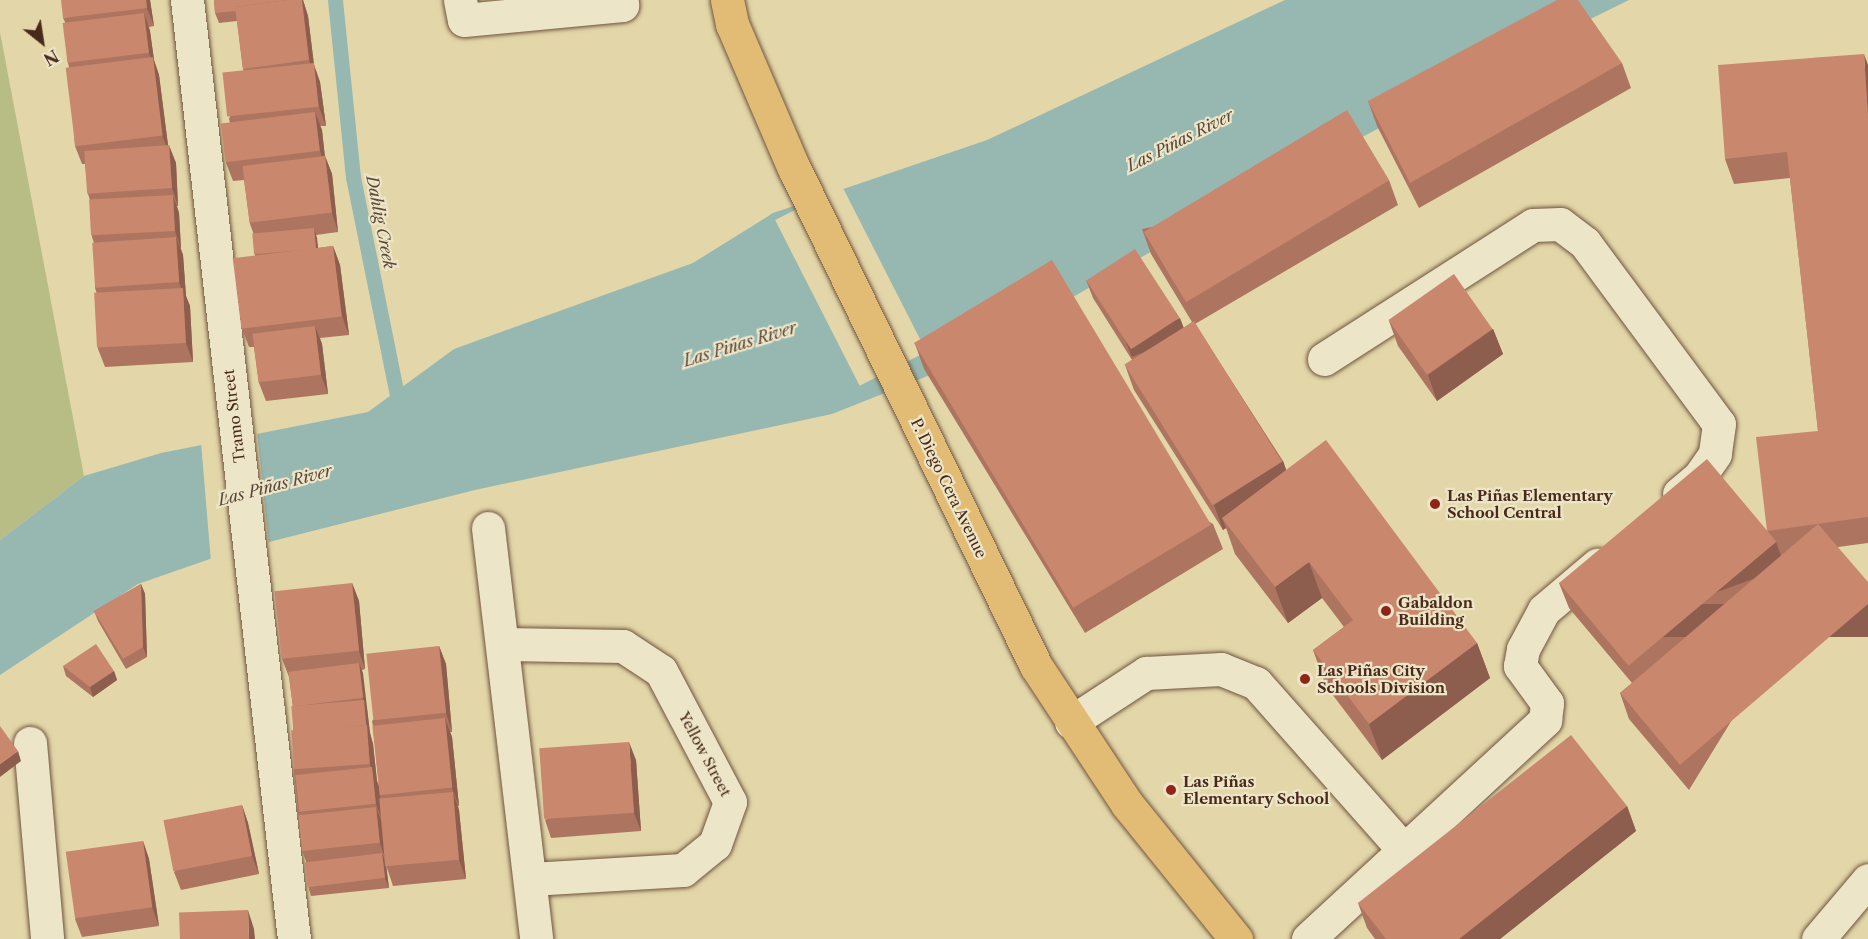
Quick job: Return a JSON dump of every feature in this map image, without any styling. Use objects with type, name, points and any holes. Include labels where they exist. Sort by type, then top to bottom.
[{"type":"main road","name":"P. Diego Cera Avenue","points":[[727,0],[732,24],[793,166],[1036,666],[1127,804],[1236,939]]},
{"type":"street","name":"Tramo Street","points":[[187,0],[294,939]]},
{"type":"street","points":[[460,0],[464,20],[622,5],[621,0]]},
{"type":"street","points":[[1324,359],[1533,225],[1560,224],[1585,243],[1719,424],[1715,454],[1700,477],[1656,514]]},
{"type":"street","points":[[488,528],[504,644],[536,939]]},
{"type":"street","points":[[1308,939],[1545,720],[1547,703],[1521,666],[1522,649],[1544,610],[1622,543]]},
{"type":"street","name":"Yellow Street","points":[[504,644],[623,646],[661,671],[730,802],[715,844],[683,870],[530,879]]},
{"type":"street","points":[[1071,722],[1146,673],[1221,669],[1256,683],[1404,850]]},
{"type":"street","points":[[30,743],[47,939]]},
{"type":"street","points":[[1818,939],[1868,880]]},
{"type":"green space","points":[[0,32],[84,476],[0,540]]},
{"type":"water","name":"Las Piñas River","points":[[1285,0],[1629,0],[1495,66],[1183,233],[958,364],[832,414],[475,490],[233,551],[138,584],[0,675],[0,540],[84,476],[161,453],[368,412],[454,349],[693,263],[773,213],[987,140]]},
{"type":"pier","points":[[842,186],[926,352],[860,386],[775,220]]},
{"type":"pier","points":[[257,432],[269,546],[211,562],[201,442]]},
{"type":"building","points":[[61,0],[146,0],[147,8],[63,18]]},
{"type":"building","points":[[214,0],[287,0],[235,7],[236,11],[215,13]]},
{"type":"building","points":[[302,0],[309,60],[243,69],[235,7]]},
{"type":"building","points":[[1557,0],[1578,0],[1622,63],[1410,183],[1368,101]]},
{"type":"building","points":[[144,13],[149,53],[67,63],[63,23]]},
{"type":"building","points":[[1864,54],[1868,115],[1868,517],[1767,531],[1756,437],[1818,431],[1787,152],[1725,159],[1718,65]]},
{"type":"building","points":[[153,57],[163,135],[75,146],[66,68]]},
{"type":"building","points":[[314,63],[319,107],[227,116],[223,73]]},
{"type":"building","points":[[1347,110],[1389,180],[1186,302],[1144,232]]},
{"type":"building","points":[[315,112],[320,151],[225,162],[221,124]]},
{"type":"building","points":[[169,145],[172,188],[87,194],[84,151]]},
{"type":"building","points":[[325,156],[332,213],[250,223],[243,166]]},
{"type":"building","points":[[173,195],[175,231],[91,235],[89,199]]},
{"type":"building","points":[[314,228],[316,249],[254,254],[252,233]]},
{"type":"building","points":[[176,237],[179,282],[95,288],[92,243]]},
{"type":"building","points":[[333,246],[342,316],[241,329],[233,258]]},
{"type":"building","points":[[1135,249],[1180,318],[1131,349],[1086,281]]},
{"type":"building","points":[[1052,260],[1211,525],[1073,608],[914,343]]},
{"type":"building","points":[[1454,274],[1492,329],[1427,375],[1388,320]]},
{"type":"building","points":[[183,288],[186,343],[97,348],[94,293]]},
{"type":"building","points":[[1194,321],[1282,462],[1212,505],[1124,364]]},
{"type":"building","points":[[315,326],[321,375],[258,382],[252,334]]},
{"type":"building","name":"Gabaldon Building","points":[[1326,440],[1477,643],[1369,724],[1313,650],[1353,620],[1309,562],[1275,587],[1222,518]]},
{"type":"building","points":[[1707,459],[1776,542],[1629,666],[1559,583]]},
{"type":"building","points":[[1818,524],[1868,582],[1868,604],[1680,765],[1620,693]]},
{"type":"building","points":[[352,583],[359,651],[282,659],[274,591]]},
{"type":"building","points":[[141,584],[143,647],[123,659],[94,611]]},
{"type":"building","points":[[96,644],[114,671],[90,687],[63,666]]},
{"type":"building","points":[[439,646],[446,713],[373,720],[366,654]]},
{"type":"building","points":[[359,663],[363,698],[293,706],[289,672]]},
{"type":"building","points":[[364,700],[366,725],[293,731],[291,706]]},
{"type":"building","points":[[445,718],[452,788],[380,795],[372,726]]},
{"type":"building","points":[[367,725],[370,764],[294,769],[291,730]]},
{"type":"building","points":[[0,726],[18,751],[0,764]]},
{"type":"building","points":[[1571,735],[1627,806],[1459,939],[1386,939],[1358,903]]},
{"type":"building","points":[[629,742],[634,813],[544,819],[539,748]]},
{"type":"building","points":[[372,767],[376,804],[299,812],[295,775]]},
{"type":"building","points":[[453,792],[459,860],[385,866],[379,798]]},
{"type":"building","points":[[242,805],[252,856],[173,871],[163,820]]},
{"type":"building","points":[[376,807],[380,843],[302,851],[298,815]]},
{"type":"building","points":[[143,841],[152,907],[75,918],[66,852]]},
{"type":"building","points":[[382,853],[385,878],[308,887],[305,863]]},
{"type":"building","points":[[248,910],[249,939],[180,939],[179,912]]},
{"type":"waterway","name":"Dahlig Creek","points":[[335,0],[353,177],[400,411]]},
{"type":"place","name":"Las Piñas Elementary School Central","points":[[1435,504]]},
{"type":"place","name":"Gabaldon Building","points":[[1386,611]]},
{"type":"place","name":"Las Piñas City Schools Division","points":[[1305,679]]},
{"type":"place","name":"Las Piñas Elementary School","points":[[1171,790]]}]
